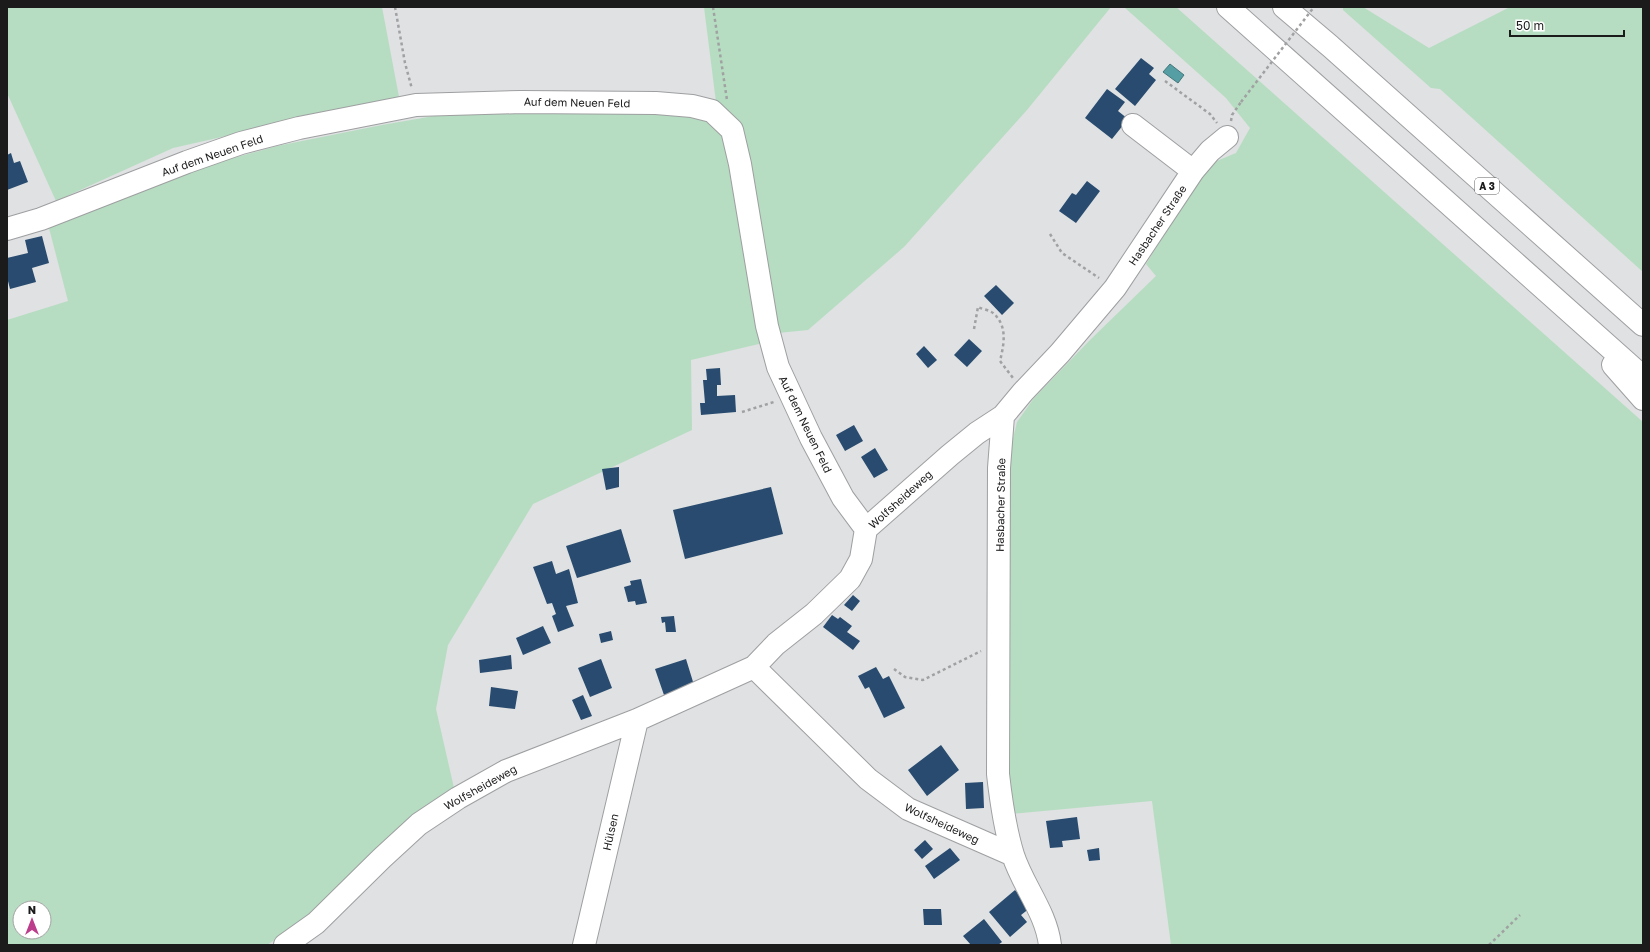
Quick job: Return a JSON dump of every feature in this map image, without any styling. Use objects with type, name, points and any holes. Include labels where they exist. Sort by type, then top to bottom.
[{"type":"main road","points":[[1228,7],[1643,376]]},
{"type":"main road","name":"A 3","points":[[1284,7],[1643,325]]},
{"type":"main road","name":"Auf dem Neuen Feld","points":[[7,229],[86,202],[187,162],[241,143],[299,128],[416,105],[535,102],[656,103],[692,106],[712,112],[732,130],[740,164],[767,326],[778,367],[790,397],[843,498],[866,529]]},
{"type":"main road","points":[[1132,126],[1193,172]]},
{"type":"main road","name":"Hasbacher Straße","points":[[1045,942],[1041,915],[1022,878],[1013,855],[1003,815],[998,774],[997,731],[1002,416],[1060,353],[1115,288],[1193,172],[1210,151],[1227,137]]},
{"type":"main road","points":[[1564,306],[1643,399]]},
{"type":"main road","name":"Wolfsheideweg","points":[[285,945],[316,923],[399,841],[437,811],[506,771],[637,720],[754,667],[776,644],[814,614],[850,579],[861,559],[866,529],[950,455],[977,433],[1002,416]]},
{"type":"main road","name":"Wolfsheideweg","points":[[754,667],[868,779],[908,809],[1013,855]]},
{"type":"main road","name":"Hülsen","points":[[584,945],[637,720]]},
{"type":"path","points":[[395,7],[405,63],[416,105]]},
{"type":"path","points":[[713,7],[732,130]]},
{"type":"path","points":[[1241,102],[1314,7]]},
{"type":"path","points":[[1164,81],[1210,114],[1227,137]]},
{"type":"path","points":[[1050,234],[1062,253],[1115,288]]},
{"type":"path","points":[[974,329],[978,307],[992,312],[1005,331],[1004,345],[1000,361],[1023,392]]},
{"type":"path","points":[[742,412],[790,397]]},
{"type":"path","points":[[894,669],[905,677],[923,680],[999,642]]},
{"type":"path","points":[[1489,945],[1520,915]]},
{"type":"green space","points":[[7,7],[382,7],[399,97],[173,148],[56,201],[7,93]]},
{"type":"green space","points":[[704,7],[1111,7],[1027,110],[904,247],[808,330],[778,333],[716,102]]},
{"type":"green space","points":[[1124,7],[1176,7],[1643,422],[1643,945],[1171,945],[1152,801],[1011,814],[1006,748],[1009,455],[1017,422],[1034,398],[1089,341],[1156,276],[1146,264],[1207,165],[1236,153],[1250,128],[1226,98]]},
{"type":"green space","points":[[1343,7],[1363,7],[1429,48],[1510,7],[1643,7],[1643,272],[1440,89],[1431,88],[1343,10]]},
{"type":"green space","points":[[647,107],[703,116],[723,134],[763,343],[691,360],[692,430],[533,504],[448,645],[436,709],[454,788],[309,917],[267,945],[7,945],[7,320],[68,301],[49,228],[176,174],[277,146],[457,112]]},
{"type":"water","points":[[1170,64],[1184,75],[1178,83],[1163,72]]},
{"type":"building","points":[[1141,58],[1154,68],[1149,74],[1156,80],[1135,106],[1115,89]]},
{"type":"building","points":[[1107,89],[1125,102],[1118,111],[1128,119],[1112,139],[1085,118]]},
{"type":"building","points":[[11,153],[14,163],[20,161],[28,182],[7,190],[7,155]]},
{"type":"building","points":[[1087,181],[1100,191],[1076,223],[1059,211],[1072,193],[1076,195]]},
{"type":"building","points":[[42,236],[49,263],[32,268],[36,282],[10,289],[7,277],[7,258],[28,253],[25,240]]},
{"type":"building","points":[[996,285],[1014,303],[1002,315],[984,296]]},
{"type":"building","points":[[969,339],[982,351],[967,367],[954,355]]},
{"type":"building","points":[[924,346],[937,360],[928,368],[916,354]]},
{"type":"building","points":[[720,368],[721,385],[717,385],[717,396],[735,395],[736,412],[701,415],[700,403],[705,403],[703,380],[707,380],[706,369]]},
{"type":"building","points":[[854,425],[863,441],[845,451],[836,435]]},
{"type":"building","points":[[875,448],[888,470],[874,478],[861,457]]},
{"type":"building","points":[[619,467],[619,487],[606,490],[602,469]]},
{"type":"building","points":[[771,487],[783,534],[685,559],[673,510]]},
{"type":"building","points":[[621,529],[631,562],[577,578],[566,546]]},
{"type":"building","points":[[552,561],[556,574],[569,569],[578,603],[566,606],[574,626],[558,632],[552,616],[556,614],[552,603],[547,604],[533,567]]},
{"type":"building","points":[[641,579],[647,603],[636,605],[635,601],[628,602],[624,587],[631,585],[630,581]]},
{"type":"building","points":[[853,595],[860,601],[852,611],[844,605]]},
{"type":"building","points":[[832,615],[838,619],[840,617],[852,626],[847,632],[860,641],[853,650],[823,627]]},
{"type":"building","points":[[674,616],[676,632],[666,632],[665,622],[662,623],[661,617]]},
{"type":"building","points":[[543,626],[551,643],[523,655],[516,638]]},
{"type":"building","points":[[611,631],[613,640],[601,643],[599,634]]},
{"type":"building","points":[[511,655],[512,669],[480,673],[479,660]]},
{"type":"building","points":[[601,659],[612,688],[590,697],[578,668]]},
{"type":"building","points":[[686,659],[694,685],[664,695],[655,669]]},
{"type":"building","points":[[876,667],[883,679],[889,676],[905,708],[884,718],[869,687],[865,689],[858,676]]},
{"type":"building","points":[[491,687],[518,691],[515,709],[489,706]]},
{"type":"building","points":[[583,695],[592,716],[581,720],[572,700]]},
{"type":"building","points":[[941,745],[959,770],[927,796],[908,770]]},
{"type":"building","points":[[983,782],[984,808],[966,809],[965,783]]},
{"type":"building","points":[[1077,817],[1080,839],[1062,841],[1063,847],[1050,848],[1046,821]]},
{"type":"building","points":[[925,840],[933,849],[922,859],[914,850]]},
{"type":"building","points":[[950,848],[960,860],[934,879],[925,866]]},
{"type":"building","points":[[1099,848],[1100,860],[1089,861],[1087,850]]},
{"type":"building","points":[[1015,890],[1030,908],[1021,915],[1027,922],[1010,937],[989,912]]},
{"type":"building","points":[[923,909],[941,909],[942,925],[924,925]]},
{"type":"building","points":[[984,919],[1002,942],[998,945],[971,945],[963,936]]}]
